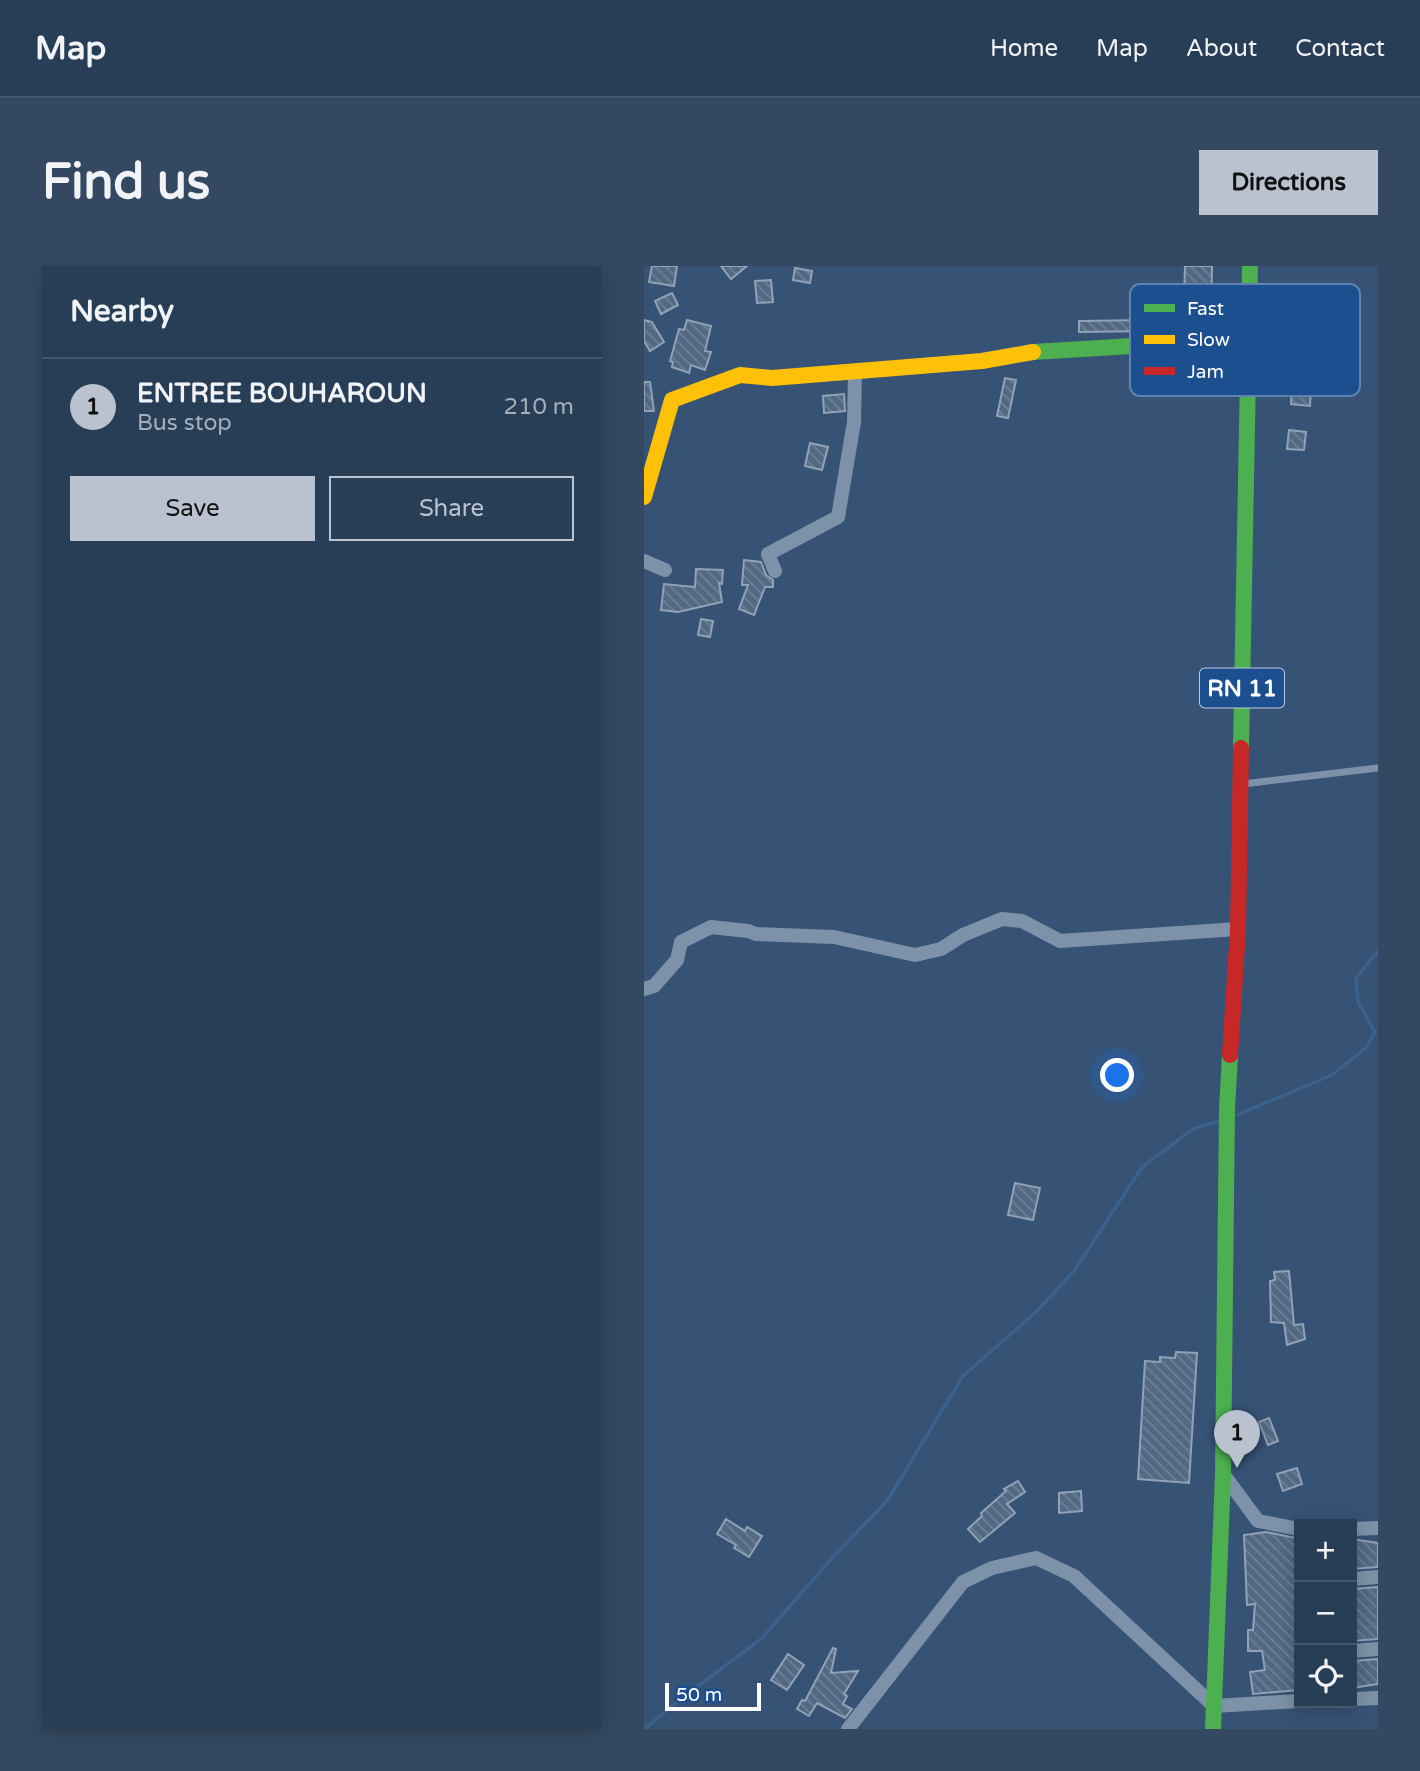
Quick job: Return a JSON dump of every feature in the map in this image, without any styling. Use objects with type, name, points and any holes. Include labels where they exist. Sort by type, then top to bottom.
[{"type":"main road","name":"RN 11","points":[[1250,266],[1250,284]]},
{"type":"main road","points":[[644,497],[672,400],[740,375],[772,378],[982,362],[1026,352],[1130,346]]},
{"type":"main road","name":"RN 11","points":[[1213,1729],[1223,1474],[1227,1109],[1238,929],[1249,396]]},
{"type":"street","points":[[775,571],[768,554],[838,517],[854,422],[855,371]]},
{"type":"street","points":[[644,561],[665,570]]},
{"type":"street","points":[[644,989],[654,986],[677,960],[681,942],[711,927],[756,934],[834,937],[915,955],[941,949],[963,935],[1002,919],[1022,921],[1060,941],[1238,929]]},
{"type":"street","points":[[1223,1474],[1258,1521],[1294,1528]]},
{"type":"street","points":[[1357,1529],[1378,1528]]},
{"type":"street","points":[[848,1729],[964,1582],[992,1568],[1036,1558],[1074,1576],[1214,1706],[1294,1701]]},
{"type":"street","points":[[1357,1579],[1378,1577]]},
{"type":"street","points":[[1357,1651],[1378,1649]]},
{"type":"street","points":[[1357,1699],[1378,1698]]},
{"type":"lane","points":[[1240,784],[1378,768]]},
{"type":"building","points":[[652,266],[677,266],[674,286],[649,282]]},
{"type":"building","points":[[721,266],[747,266],[731,279]]},
{"type":"building","points":[[1185,266],[1212,266],[1212,284],[1184,284]]},
{"type":"building","points":[[795,268],[812,271],[810,283],[793,280]]},
{"type":"building","points":[[771,280],[773,302],[757,303],[755,281]]},
{"type":"building","points":[[672,293],[678,305],[661,314],[655,301]]},
{"type":"building","points":[[644,320],[652,322],[664,342],[650,351],[644,341]]},
{"type":"building","points":[[687,320],[711,326],[705,351],[711,352],[705,370],[691,365],[689,373],[672,367],[673,362],[670,361],[679,329],[684,330]]},
{"type":"building","points":[[1130,320],[1130,331],[1079,332],[1079,321]]},
{"type":"building","points":[[1005,378],[1016,380],[1008,418],[997,416]]},
{"type":"building","points":[[644,382],[650,382],[654,411],[644,411]]},
{"type":"building","points":[[844,394],[845,411],[824,413],[823,396]]},
{"type":"building","points":[[1291,396],[1311,396],[1310,406],[1291,404]]},
{"type":"building","points":[[1289,430],[1306,432],[1304,450],[1287,449]]},
{"type":"building","points":[[810,443],[828,447],[822,470],[805,466]]},
{"type":"building","points":[[744,560],[761,562],[766,575],[773,580],[773,587],[765,587],[754,615],[739,609],[748,585],[742,585]]},
{"type":"building","points":[[696,569],[723,570],[722,584],[719,583],[722,602],[678,612],[661,610],[664,584],[695,587]]},
{"type":"building","points":[[701,619],[713,621],[710,637],[698,635]]},
{"type":"building","points":[[1015,1183],[1040,1188],[1033,1220],[1008,1215]]},
{"type":"building","points":[[1289,1271],[1294,1325],[1303,1324],[1305,1339],[1287,1345],[1284,1323],[1271,1322],[1270,1281],[1275,1280],[1274,1272]]},
{"type":"building","points":[[1176,1352],[1197,1353],[1189,1483],[1138,1479],[1145,1361],[1160,1362],[1160,1357],[1175,1358]]},
{"type":"building","points":[[1269,1418],[1278,1441],[1268,1445],[1259,1422]]},
{"type":"building","points":[[1297,1468],[1302,1484],[1283,1491],[1277,1474]]},
{"type":"building","points":[[1018,1481],[1025,1492],[1007,1504],[1015,1513],[980,1542],[968,1529],[982,1516],[981,1513],[1006,1491],[1004,1489]]},
{"type":"building","points":[[1081,1491],[1082,1511],[1059,1513],[1059,1493]]},
{"type":"building","points":[[726,1519],[745,1531],[747,1527],[762,1536],[749,1557],[734,1548],[736,1545],[717,1534]]},
{"type":"building","points":[[1266,1532],[1294,1538],[1294,1690],[1253,1694],[1250,1672],[1265,1670],[1262,1651],[1248,1651],[1248,1630],[1253,1630],[1255,1604],[1247,1605],[1244,1535]]},
{"type":"building","points":[[1357,1540],[1378,1543],[1378,1567],[1357,1569]]},
{"type":"building","points":[[1378,1587],[1378,1639],[1357,1641],[1357,1589]]},
{"type":"building","points":[[833,1648],[836,1649],[831,1673],[858,1671],[844,1694],[847,1696],[843,1704],[852,1709],[845,1718],[817,1703],[809,1716],[797,1709],[802,1700],[805,1701]]},
{"type":"building","points":[[788,1654],[804,1665],[787,1690],[771,1680]]},
{"type":"building","points":[[1378,1659],[1378,1684],[1357,1687],[1357,1661]]},
{"type":"waterway","points":[[1237,1115],[1332,1075],[1367,1047],[1375,1032],[1358,1002],[1356,978],[1378,951]]},
{"type":"waterway","points":[[645,1729],[761,1639],[832,1558],[887,1501],[963,1376],[1036,1312],[1074,1271],[1142,1167],[1193,1129],[1219,1121]]},
{"type":"traffic: fast","points":[[1250,266],[1250,284]]},
{"type":"traffic: fast","points":[[1033,352],[1130,346]]},
{"type":"traffic: fast","points":[[1241,748],[1248,396]]},
{"type":"traffic: fast","points":[[1213,1729],[1223,1474],[1230,1055]]},
{"type":"traffic: slow","points":[[644,497],[672,400],[740,375],[772,378],[982,361],[1033,352]]},
{"type":"traffic: jam","points":[[1230,1055],[1238,929],[1241,748]]},
{"type":"place","name":"ENTREE BOUHAROUN","points":[[1237,1468]]}]
